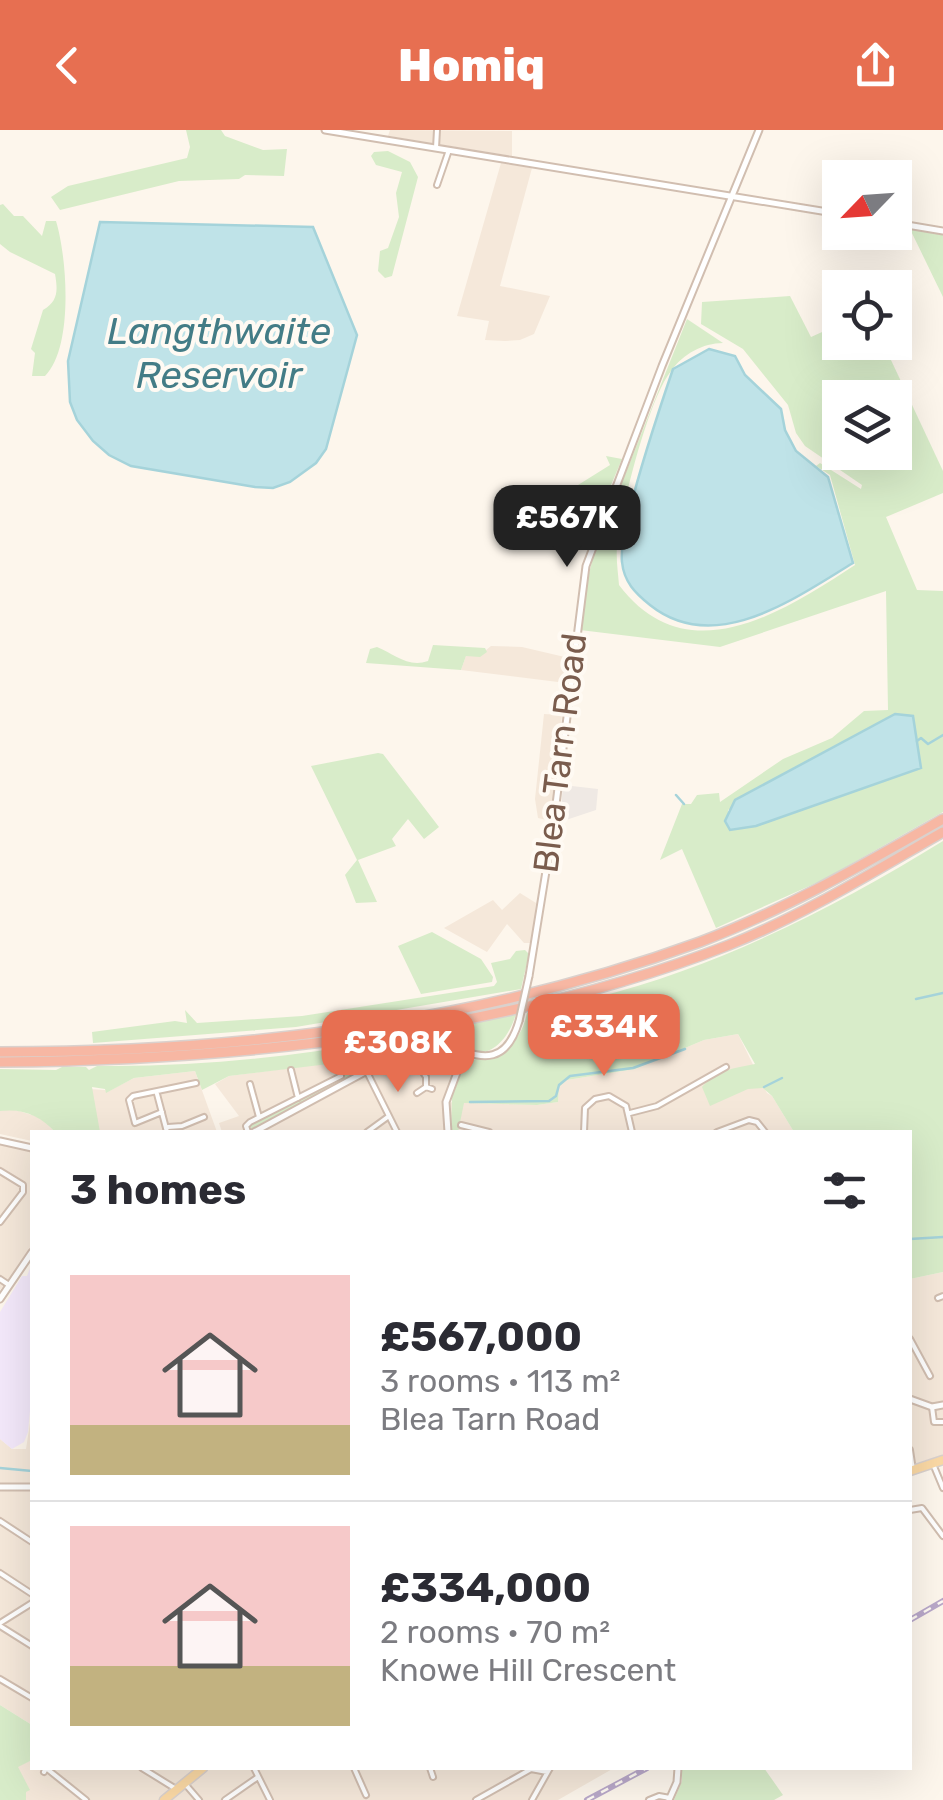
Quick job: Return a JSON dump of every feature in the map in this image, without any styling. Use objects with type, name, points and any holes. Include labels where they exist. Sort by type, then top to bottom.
[{"type":"highway","points":[[0,1052],[139,1048],[310,1032],[515,997],[701,941],[814,891],[943,820]]},
{"type":"highway","points":[[0,1062],[140,1058],[278,1047],[464,1018],[580,992],[732,944],[835,894],[943,832]]},
{"type":"main road","points":[[912,1471],[938,1462]]},
{"type":"main road","points":[[164,1800],[201,1770]]},
{"type":"street","points":[[325,130],[822,211]]},
{"type":"street","points":[[436,148],[437,130]]},
{"type":"street","name":"Blea Tarn Road","points":[[464,1054],[484,1057],[497,1052],[515,1034],[529,976],[553,828],[586,566],[758,130]]},
{"type":"street","points":[[437,185],[449,150]]},
{"type":"street","points":[[912,226],[943,231]]},
{"type":"street","points":[[255,1130],[423,1043],[464,1054],[448,1096],[448,1130]]},
{"type":"street","points":[[408,1048],[429,1088],[417,1092]]},
{"type":"street","points":[[421,1070],[431,1066]]},
{"type":"street","points":[[630,1114],[657,1106],[726,1067]]},
{"type":"street","points":[[291,1070],[298,1098]]},
{"type":"street","points":[[368,1072],[396,1130]]},
{"type":"street","points":[[328,1073],[332,1080]]},
{"type":"street","points":[[250,1130],[247,1124],[341,1076]]},
{"type":"street","points":[[136,1130],[130,1098],[196,1084]]},
{"type":"street","points":[[250,1084],[259,1117]]},
{"type":"street","points":[[243,1092],[251,1091]]},
{"type":"street","points":[[157,1092],[168,1130],[204,1117]]},
{"type":"street","points":[[584,1130],[582,1115],[595,1099],[614,1097],[626,1106],[632,1130]]},
{"type":"street","points":[[135,1123],[162,1112]]},
{"type":"street","points":[[370,1130],[389,1116]]},
{"type":"street","points":[[727,1130],[749,1120],[763,1130]]},
{"type":"street","points":[[461,1125],[468,1128]]},
{"type":"street","points":[[0,1140],[30,1148]]},
{"type":"street","points":[[0,1172],[17,1179],[23,1192],[0,1222]]},
{"type":"street","points":[[0,1299],[30,1255]]},
{"type":"street","points":[[0,1279],[9,1284]]},
{"type":"street","points":[[912,1345],[930,1376]]},
{"type":"street","points":[[912,1400],[932,1407],[943,1405]]},
{"type":"street","points":[[932,1407],[932,1419],[943,1422]]},
{"type":"street","points":[[938,1462],[943,1488]]},
{"type":"street","points":[[0,1486],[30,1487]]},
{"type":"street","points":[[912,1510],[922,1508],[941,1538]]},
{"type":"street","points":[[0,1522],[30,1541]]},
{"type":"street","points":[[0,1574],[30,1593]]},
{"type":"street","points":[[30,1604],[0,1624],[30,1645]]},
{"type":"street","points":[[0,1678],[30,1697]]},
{"type":"street","points":[[48,1770],[86,1800]]},
{"type":"street","points":[[146,1770],[199,1800]]},
{"type":"street","points":[[255,1770],[270,1800]]},
{"type":"street","points":[[355,1770],[366,1795]]},
{"type":"street","points":[[431,1770],[433,1777]]},
{"type":"street","points":[[476,1800],[530,1770]]},
{"type":"street","points":[[532,1800],[548,1770]]},
{"type":"street","points":[[649,1800],[659,1796],[670,1799],[678,1770]]},
{"type":"street","points":[[225,1800],[258,1777]]},
{"type":"shaded area","points":[[390,130],[512,131],[512,156],[388,136]]},
{"type":"shaded area","points":[[501,163],[532,168],[500,286],[550,296],[534,334],[505,341],[485,340],[489,321],[457,316]]},
{"type":"shaded area","points":[[491,646],[522,647],[569,658],[566,683],[461,670],[466,656],[480,655]]},
{"type":"shaded area","points":[[544,714],[562,715],[551,821],[538,818],[535,799]]},
{"type":"shaded area","points":[[563,785],[598,789],[596,810],[560,822]]},
{"type":"shaded area","points":[[520,893],[536,903],[532,943],[524,943],[507,924],[487,952],[444,928],[493,900],[502,910]]},
{"type":"shaded area","points":[[738,1034],[767,1093],[793,1130],[221,1130],[219,1123],[239,1116],[215,1084],[229,1076],[345,1061],[347,1070],[341,1078],[406,1046],[413,1050],[429,1048],[456,1057],[457,1066],[443,1102],[537,1105],[558,1102],[559,1086],[567,1080],[635,1069],[704,1040]]},
{"type":"shaded area","points":[[195,1071],[216,1130],[99,1130],[89,1089],[107,1092],[134,1078]]},
{"type":"shaded area","points":[[12,1109],[42,1118],[53,1130],[30,1130],[30,1141],[0,1134],[0,1111]]},
{"type":"shaded area","points":[[0,1144],[30,1151],[30,1252],[0,1290]]},
{"type":"shaded area","points":[[30,1268],[30,1411],[24,1442],[12,1449],[0,1439],[0,1312],[22,1276],[27,1276]]},
{"type":"shaded area","points":[[943,1272],[943,1455],[912,1464],[912,1279]]},
{"type":"shaded area","points":[[30,1423],[30,1724],[0,1705],[0,1439],[12,1449],[26,1449]]},
{"type":"shaded area","points":[[30,1761],[30,1770],[610,1770],[558,1800],[0,1800],[0,1789],[19,1765]]},
{"type":"green space","points":[[186,130],[221,130],[225,136],[263,150],[287,149],[284,176],[179,181],[60,210],[51,197],[68,186],[187,158],[190,147]]},
{"type":"green space","points":[[388,151],[410,162],[418,177],[392,276],[385,278],[378,271],[380,251],[388,248],[399,217],[396,193],[402,172],[376,165],[371,156]]},
{"type":"green space","points":[[3,204],[14,216],[23,216],[42,236],[46,221],[56,221],[60,237],[65,278],[64,324],[61,345],[45,376],[32,376],[35,353],[31,349],[43,310],[56,295],[55,274],[0,244]]},
{"type":"green space","points":[[912,229],[943,235],[943,297],[912,233]]},
{"type":"green space","points":[[790,296],[811,337],[822,332],[822,360],[891,360],[900,380],[822,380],[822,458],[805,446],[796,433],[788,405],[743,349],[701,324],[702,302]]},
{"type":"green space","points":[[687,319],[723,343],[701,347],[681,359],[671,371],[653,405],[637,455],[617,552],[619,585],[646,612],[674,626],[705,631],[767,616],[797,601],[855,565],[830,475],[822,470],[831,470],[861,489],[862,485],[840,470],[912,470],[912,405],[943,471],[943,493],[886,517],[917,590],[943,591],[943,812],[823,880],[716,928],[682,849],[660,860],[682,804],[691,804],[697,795],[719,793],[720,802],[783,759],[832,738],[864,711],[888,710],[886,591],[720,647],[580,630],[595,550]],"holes":[[[913,717],[921,768],[730,830],[728,810]]]},
{"type":"green space","points":[[606,456],[622,459],[598,516],[596,511],[572,499],[578,485],[610,465]]},
{"type":"green space","points":[[433,645],[485,648],[487,652],[480,657],[466,656],[461,670],[366,663],[370,649],[377,647],[421,663],[428,661]]},
{"type":"green space","points":[[383,754],[439,827],[424,839],[408,819],[392,839],[396,846],[358,860],[377,902],[356,903],[345,875],[357,860],[311,766]]},
{"type":"green space","points":[[943,841],[943,1272],[912,1279],[912,1130],[793,1130],[763,1088],[748,1089],[710,1106],[702,1087],[708,1081],[726,1071],[755,1064],[738,1034],[704,1040],[635,1069],[567,1080],[559,1087],[558,1102],[464,1103],[458,1130],[451,1130],[452,1097],[466,1061],[506,1048],[519,1034],[527,1013],[594,998],[686,970],[774,933]]},
{"type":"green space","points":[[432,932],[481,959],[493,977],[492,982],[421,994],[398,946]]},
{"type":"green space","points":[[516,951],[529,954],[521,989],[296,1027],[93,1043],[92,1032],[175,1021],[187,1023],[185,1010],[197,1023],[302,1016],[494,986],[497,982],[491,963],[510,959]]},
{"type":"green space","points":[[516,1014],[509,1031],[492,1049],[465,1052],[420,1039],[251,1129],[251,1125],[341,1078],[345,1062],[229,1076],[202,1090],[195,1071],[134,1078],[106,1093],[105,1089],[92,1087],[100,1130],[53,1130],[31,1114],[0,1111],[0,1069],[89,1070],[97,1066],[255,1059],[413,1035]]},
{"type":"green space","points":[[0,1705],[30,1724],[30,1761],[18,1767],[30,1790],[26,1800],[0,1800]]},
{"type":"green space","points":[[682,1770],[765,1770],[783,1795],[774,1800],[674,1800]]},
{"type":"water","name":"Langthwaite Reservoir","points":[[100,222],[313,227],[357,335],[326,449],[316,463],[290,482],[273,488],[255,487],[131,466],[93,441],[77,420],[70,402],[68,361]]},
{"type":"water","points":[[709,349],[735,356],[745,375],[781,409],[785,430],[796,451],[828,477],[853,563],[754,617],[728,624],[701,625],[675,620],[645,601],[628,581],[622,556],[635,491],[673,369]]},
{"type":"water","points":[[895,714],[913,716],[921,768],[756,826],[730,830],[725,821],[735,800]]},
{"type":"waterway","points":[[917,741],[921,738],[928,744],[943,735]]},
{"type":"waterway","points":[[676,795],[684,804]]},
{"type":"waterway","points":[[916,999],[943,993]]},
{"type":"waterway","points":[[470,1102],[549,1101],[570,1076],[633,1068],[685,1049]]},
{"type":"waterway","points":[[764,1087],[782,1078]]},
{"type":"waterway","points":[[912,1239],[943,1237]]},
{"type":"waterway","points":[[0,1468],[30,1471]]},
{"type":"railway","points":[[912,1619],[943,1601]]},
{"type":"railway","points":[[587,1800],[643,1770]]}]
